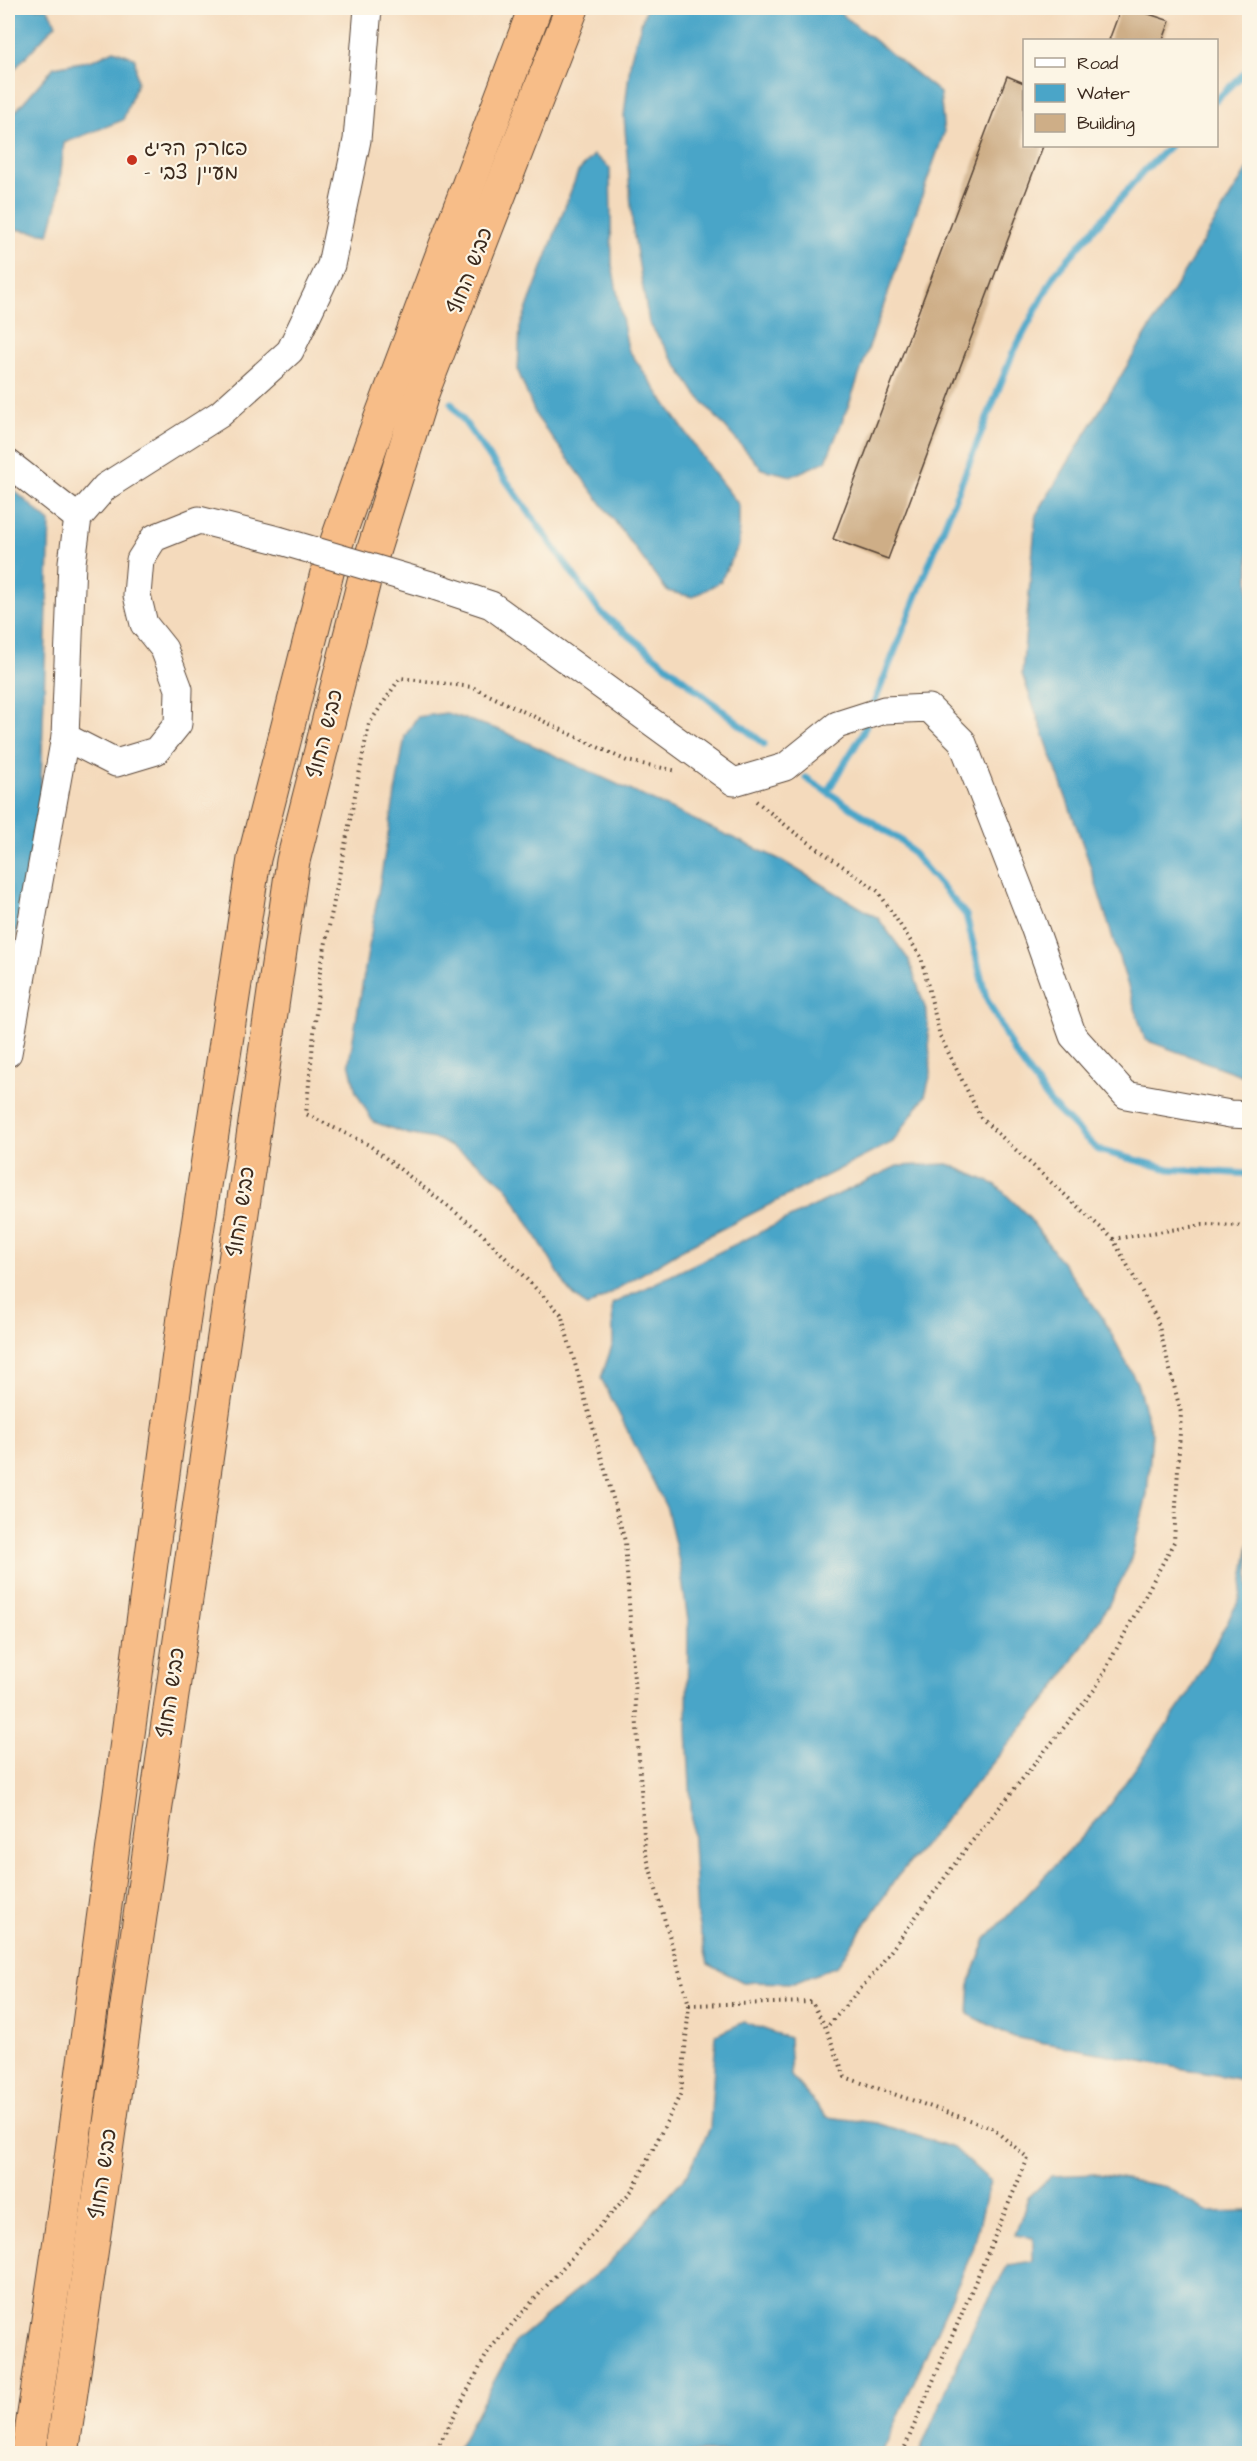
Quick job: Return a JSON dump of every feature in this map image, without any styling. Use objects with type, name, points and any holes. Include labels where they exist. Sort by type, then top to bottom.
[{"type":"highway","name":"כביש החוף","points":[[28,2454],[61,2234],[184,1317],[254,859],[330,561],[381,417],[535,8]]},
{"type":"highway","name":"כביש החוף","points":[[62,2454],[293,861],[364,580],[423,391],[572,8]]},
{"type":"street","points":[[8,1053],[65,737],[72,562],[78,518],[105,487],[220,414],[290,351],[331,266],[357,140],[369,8]]},
{"type":"street","points":[[8,463],[78,518]]},
{"type":"street","points":[[65,737],[116,763],[156,751],[178,724],[179,689],[164,649],[144,624],[138,595],[140,560],[154,538],[198,520],[278,540],[491,605],[734,782],[785,768],[837,725],[884,710],[929,708],[962,741],[1033,924],[1073,1036],[1126,1095],[1230,1114],[1250,1115]]},
{"type":"path","points":[[434,2454],[489,2350],[633,2189],[681,2093],[689,2005],[645,1851],[625,1541],[561,1314],[477,1229],[369,1145],[306,1114],[320,972],[369,724],[400,678],[472,687],[627,761],[680,772]]},
{"type":"path","points":[[734,782],[794,832],[879,891],[921,957],[940,1036],[981,1118],[1113,1239],[1157,1319],[1181,1413],[1174,1542],[1095,1689],[964,1850],[876,1971],[826,2028]]},
{"type":"path","points":[[1113,1239],[1203,1225],[1250,1226]]},
{"type":"path","points":[[689,2005],[812,2002],[826,2028],[845,2077],[992,2128],[1028,2158],[902,2454]]},
{"type":"water","points":[[8,8],[47,8],[56,24],[8,76]]},
{"type":"water","points":[[646,8],[834,8],[940,93],[944,133],[848,407],[826,461],[792,476],[762,469],[696,394],[649,323],[633,231],[624,116],[631,57]]},
{"type":"water","points":[[114,50],[135,58],[137,83],[123,120],[64,143],[58,201],[49,234],[8,228],[8,120],[54,67],[93,60]]},
{"type":"water","points":[[594,155],[610,168],[612,265],[628,349],[710,468],[739,505],[739,545],[720,582],[693,597],[667,591],[536,416],[518,371],[520,327],[578,172]]},
{"type":"water","points":[[1249,166],[1249,1078],[1145,1040],[1088,859],[1022,674],[1036,515]]},
{"type":"water","points":[[8,485],[50,522],[40,811],[8,976]]},
{"type":"water","points":[[446,713],[500,730],[781,860],[878,918],[909,960],[927,1013],[931,1073],[925,1096],[893,1142],[688,1246],[587,1307],[569,1291],[507,1187],[476,1161],[439,1140],[408,1134],[373,1122],[356,1092],[349,1062],[405,736],[417,717]]},
{"type":"water","points":[[948,1164],[996,1185],[1027,1215],[1103,1318],[1137,1383],[1152,1434],[1147,1495],[1130,1563],[1108,1606],[1054,1690],[897,1877],[837,1966],[794,1983],[743,1982],[708,1964],[697,1918],[687,1730],[688,1621],[680,1566],[667,1509],[601,1378],[613,1343],[612,1304],[897,1166]]},
{"type":"water","points":[[1249,1543],[1249,2081],[1013,2037],[968,2014],[970,1981],[986,1939],[1102,1815],[1187,1696],[1240,1598]]},
{"type":"water","points":[[744,2022],[789,2038],[791,2076],[827,2117],[877,2123],[954,2148],[990,2181],[973,2250],[882,2453],[455,2453],[516,2341],[607,2265],[688,2173],[710,2128],[716,2035]]},
{"type":"water","points":[[1098,2174],[1167,2187],[1207,2212],[1249,2211],[1249,2453],[919,2453],[976,2321],[1008,2265],[1033,2261],[1033,2238],[1015,2235],[1028,2198],[1051,2176]]},
{"type":"building","points":[[1121,8],[1131,8],[1170,21],[1163,39],[1109,39]]},
{"type":"building","points":[[1007,76],[1023,83],[1023,147],[1043,147],[888,559],[833,539]]},
{"type":"waterway","points":[[1218,98],[1250,68]]},
{"type":"waterway","points":[[873,706],[1012,355],[1055,274],[1144,171],[1169,147]]},
{"type":"waterway","points":[[451,403],[600,612],[764,744]]},
{"type":"waterway","points":[[827,792],[862,735],[867,722]]},
{"type":"waterway","points":[[806,778],[903,842],[966,915],[986,997],[1013,1050],[1051,1104],[1098,1150],[1169,1169],[1250,1174]]},
{"type":"place","name":"פארק הדיג - מעיין צבי","points":[[132,160]]}]
